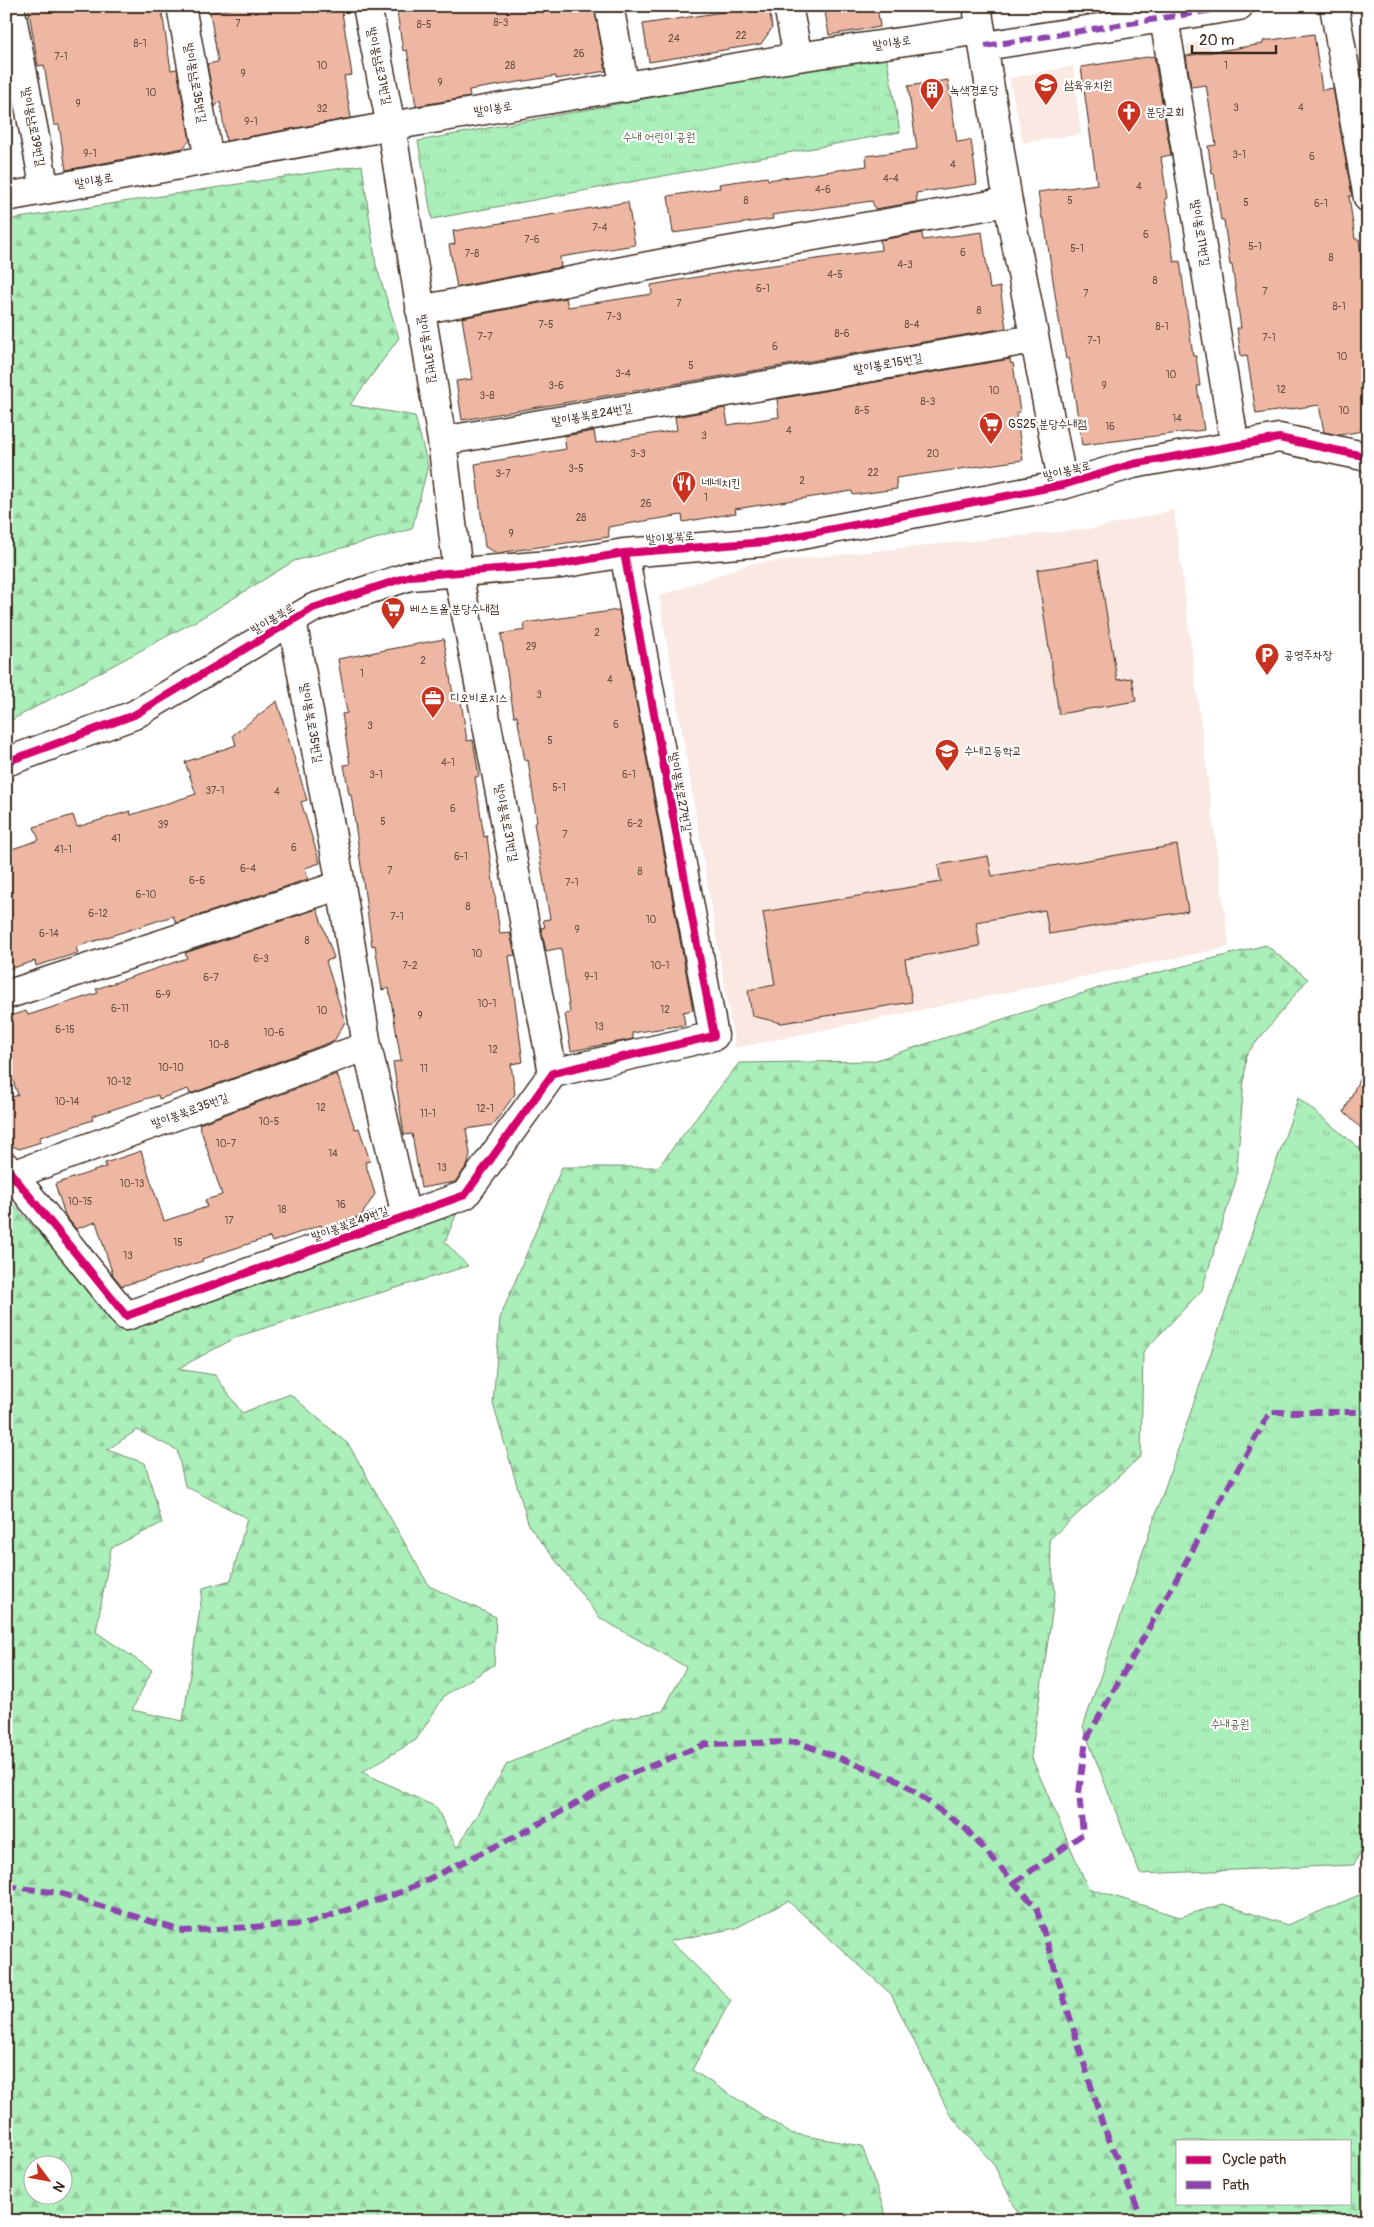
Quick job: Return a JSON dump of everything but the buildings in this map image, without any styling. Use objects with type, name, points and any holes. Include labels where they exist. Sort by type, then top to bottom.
[{"type":"street","name":"발이봉남로39번길","points":[[10,6],[45,190]]},
{"type":"street","name":"발이봉남로35번길","points":[[181,6],[209,160]]},
{"type":"street","name":"발이봉남로31번길","points":[[367,6],[391,126]]},
{"type":"street","points":[[609,6],[625,88]]},
{"type":"street","points":[[788,6],[798,57]]},
{"type":"street","name":"발이봉로","points":[[6,197],[391,126],[625,88],[798,57],[982,19],[1163,13],[1239,6]]},
{"type":"street","points":[[1334,6],[1368,198]]},
{"type":"street","name":"발이봉로11번길","points":[[1163,13],[1234,446]]},
{"type":"street","points":[[982,19],[1008,202],[1063,485]]},
{"type":"street","name":"발이봉로31번길","points":[[391,126],[442,441],[458,572]]},
{"type":"street","points":[[420,310],[716,253],[1008,202]]},
{"type":"street","name":"발이봉로15번길","points":[[742,390],[1034,339]]},
{"type":"street","name":"발이봉북로24번길","points":[[442,441],[742,390]]},
{"type":"street","name":"발이봉북로","points":[[6,762],[134,715],[313,608],[410,576],[561,564],[624,553],[765,542],[1063,485],[1133,464],[1279,438],[1368,457]]},
{"type":"street","name":"발이봉북로27번길","points":[[554,1073],[714,1036],[624,553]]},
{"type":"street","name":"발이봉북로31번길","points":[[458,572],[554,1073]]},
{"type":"street","name":"발이봉북로35번길","points":[[292,620],[341,885],[367,1046],[406,1216]]},
{"type":"street","points":[[6,995],[341,885]]},
{"type":"street","name":"발이봉북로35번길","points":[[10,1171],[367,1046]]},
{"type":"street","name":"발이봉북로49번길","points":[[10,1171],[126,1316],[465,1195],[554,1073]]},
{"type":"shaded area","points":[[1208,39],[1213,59],[1189,65],[1186,45]]},
{"type":"shaded area","name":"삼육유치원","points":[[1073,66],[1081,134],[1023,143],[1009,78]]},
{"type":"shaded area","name":"수내고등학교","points":[[1174,510],[1229,947],[735,1048],[659,596],[749,564],[1097,528]]},
{"type":"green space","name":"수내 어린이 공원","points":[[886,54],[900,132],[432,219],[418,141]]},
{"type":"green space","points":[[362,165],[376,265],[399,338],[350,405],[415,416],[428,466],[412,529],[294,561],[203,617],[6,723],[6,220]]},
{"type":"green space","points":[[1266,945],[1308,979],[1246,1055],[1236,1180],[1202,1290],[1143,1352],[1141,1456],[1049,1540],[1055,1593],[1031,1756],[1088,1888],[1180,1917],[1223,1904],[1287,1925],[1364,1893],[1368,1883],[1368,2221],[1022,2221],[993,2163],[950,2115],[891,1994],[788,1901],[736,1928],[670,1941],[731,2000],[692,2070],[790,2133],[862,2146],[888,2221],[6,2221],[6,1196],[71,1269],[140,1316],[458,1210],[445,1242],[468,1266],[239,1336],[177,1369],[215,1375],[242,1413],[290,1394],[349,1445],[429,1586],[496,1617],[494,1665],[445,1695],[416,1740],[362,1772],[436,1807],[457,1848],[507,1764],[613,1720],[663,1711],[686,1667],[600,1618],[529,1526],[493,1404],[500,1318],[562,1167],[658,1167],[739,1063],[873,1061],[1105,986]],"holes":[[[137,1430],[177,1450],[185,1486],[247,1518],[231,1580],[203,1588],[183,1721],[132,1710],[152,1670],[96,1632],[111,1548],[162,1523],[145,1463],[107,1450]]]},
{"type":"green space","name":"수내공원","points":[[1298,1098],[1368,1155],[1368,1838],[1354,1865],[1140,1874],[1083,1727]]},
{"type":"marked path","points":[[985,46],[1239,6]]},
{"type":"marked path","points":[[1014,1883],[1083,1834],[1079,1793],[1086,1740],[1270,1412],[1368,1412]]},
{"type":"marked path","points":[[6,1886],[59,1893],[182,1931],[305,1924],[404,1891],[522,1833],[630,1774],[706,1744],[797,1742],[898,1780],[966,1829],[1036,1907],[1103,2125],[1143,2221]]},
{"type":"cycle path","points":[[6,762],[134,715],[313,608],[410,576],[561,564],[624,553],[765,542],[1063,485],[1133,464],[1279,438],[1368,457]]},
{"type":"cycle path","points":[[6,1167],[126,1316],[465,1195],[553,1073],[714,1036],[624,553]]},
{"type":"place","name":"삼육유치원","points":[[1046,106]]},
{"type":"place","name":"녹색경로당","points":[[932,111]]},
{"type":"place","name":"분당교회","points":[[1129,133]]},
{"type":"place","name":"GS25 분당수내점","points":[[991,445]]},
{"type":"place","name":"네네치킨","points":[[684,504]]},
{"type":"place","name":"베스트올 분당수내점","points":[[393,630]]},
{"type":"place","name":"공영주차장","points":[[1267,676]]},
{"type":"place","name":"디오비로지스","points":[[433,719]]},
{"type":"place","name":"수내고등학교","points":[[947,772]]}]
